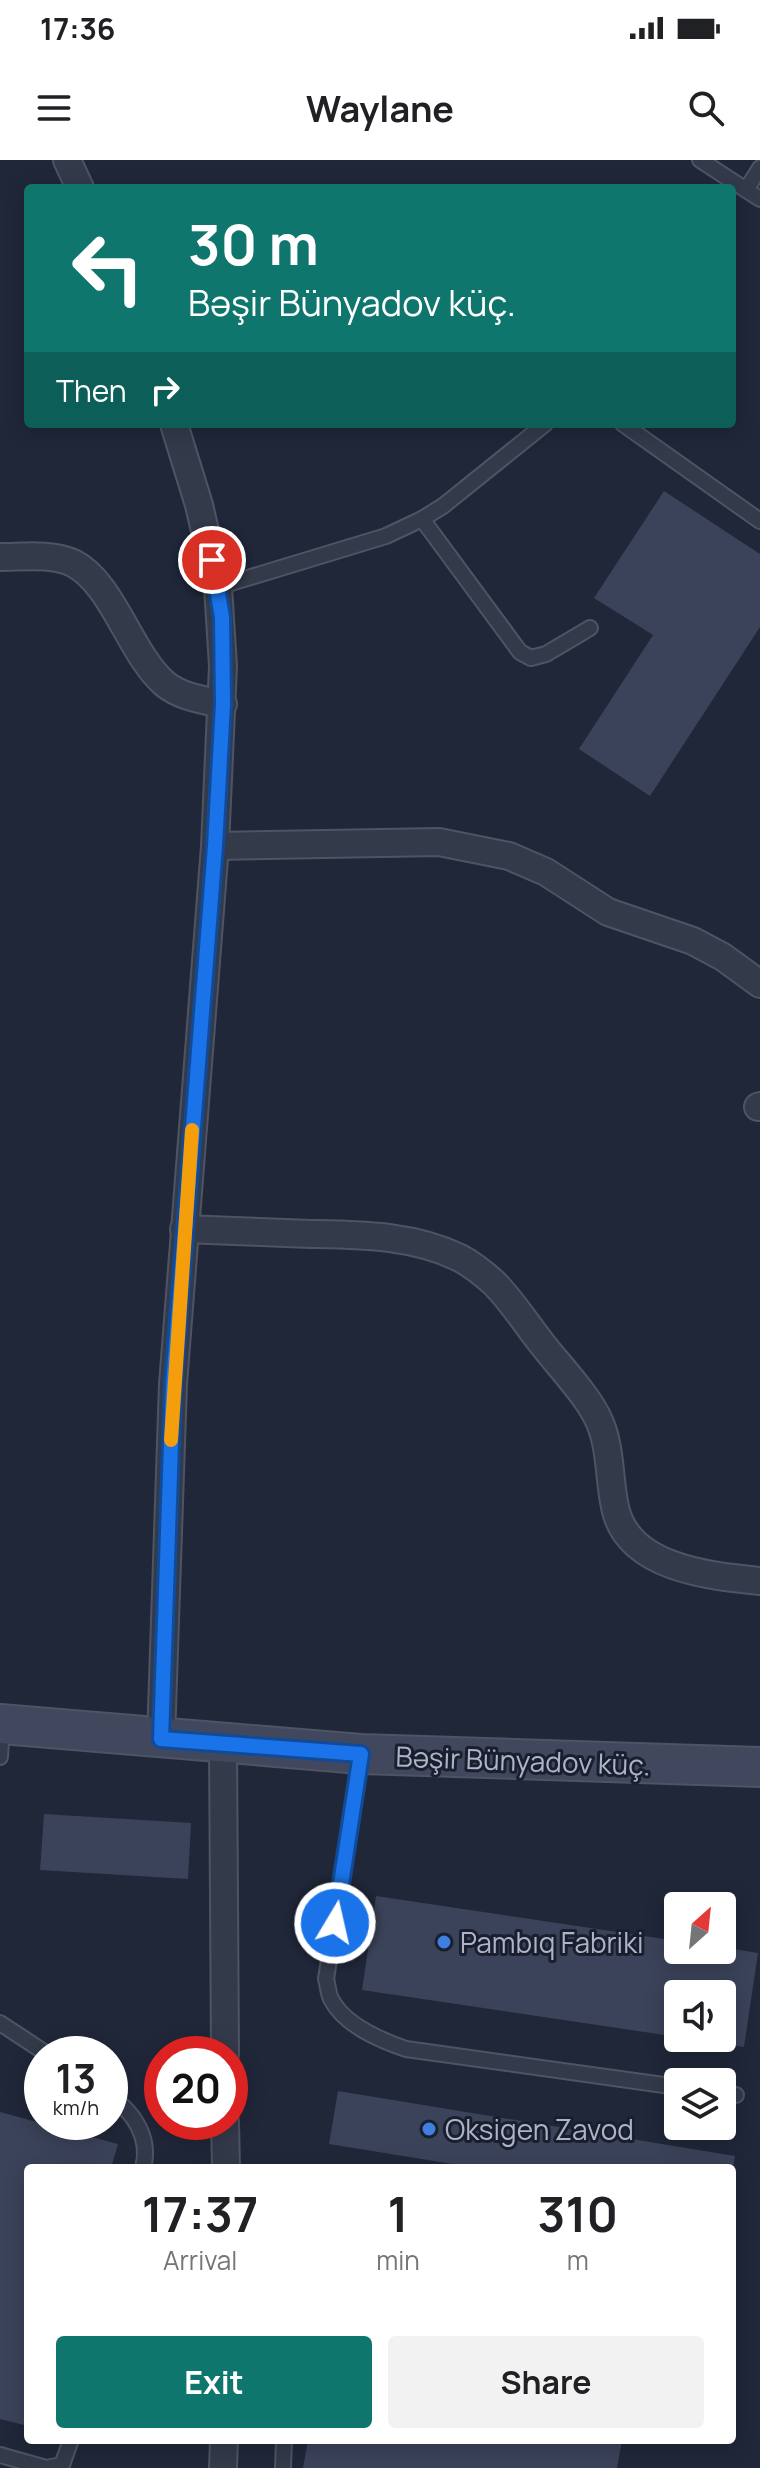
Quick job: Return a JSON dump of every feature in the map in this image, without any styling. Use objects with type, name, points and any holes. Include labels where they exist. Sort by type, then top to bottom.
[{"type":"street","points":[[67,160],[78,184]]},
{"type":"street","points":[[161,1739],[172,1416],[223,704],[222,617],[218,587],[199,505],[175,428]]},
{"type":"street","points":[[0,557],[55,557],[74,564],[94,578],[144,659],[166,685],[187,696],[223,704]]},
{"type":"street","points":[[215,846],[439,842],[509,856],[546,872],[608,912],[693,941],[723,957],[760,984]]},
{"type":"street","points":[[184,1229],[387,1236],[425,1244],[478,1268],[497,1285],[600,1421],[615,1509],[621,1529],[636,1547],[653,1558],[681,1566],[730,1578],[760,1581]]},
{"type":"street","name":"Bəşir Bünyadov küç.","points":[[1,1735],[161,1739],[361,1754],[760,1767]]},
{"type":"street","points":[[223,1744],[225,2036]]},
{"type":"street","points":[[225,2140],[226,2164]]},
{"type":"street","points":[[223,2468],[224,2444]]},
{"type":"lane","points":[[700,160],[760,199]]},
{"type":"lane","points":[[746,190],[760,168]]},
{"type":"lane","points":[[218,587],[386,536],[422,519],[443,506],[540,428]]},
{"type":"lane","points":[[629,428],[760,521]]},
{"type":"lane","points":[[422,519],[520,652],[531,658],[546,654],[590,628]]},
{"type":"lane","points":[[361,1754],[326,1979],[331,1999],[373,2038],[406,2049],[664,2085]]},
{"type":"lane","points":[[0,2023],[24,2039]]},
{"type":"lane","points":[[128,2110],[138,2123],[143,2138],[143,2164]]},
{"type":"lane","points":[[0,2455],[46,2468],[62,2465],[70,2444]]},
{"type":"lane","points":[[283,2468],[284,2444]]},
{"type":"building","points":[[664,491],[760,554],[760,627],[650,796],[579,749],[653,635],[594,598]]},
{"type":"building","points":[[44,1814],[191,1823],[188,1879],[40,1870]]},
{"type":"building","points":[[376,1896],[664,1939],[664,1964],[736,1964],[736,1949],[758,1953],[744,2047],[736,2046],[736,1980],[664,1980],[664,2035],[362,1990]]},
{"type":"building","points":[[338,2091],[735,2156],[734,2164],[452,2164],[329,2144]]},
{"type":"building","points":[[0,2112],[24,2119],[24,2140],[103,2140],[118,2144],[112,2164],[24,2164],[24,2425],[0,2419]]},
{"type":"building","points":[[307,2444],[621,2444],[617,2468],[303,2468]]},
{"type":"slow traffic","points":[[171,1440],[192,1130]]},
{"type":"place","name":"Pambıq Fabriki","points":[[444,1942]]},
{"type":"place","name":"Oksigen Zavod","points":[[429,2129]]},
{"type":"route","points":[[212,560],[222,617],[223,704],[215,846],[173,1384],[161,1739],[361,1754],[335,1923]]}]
